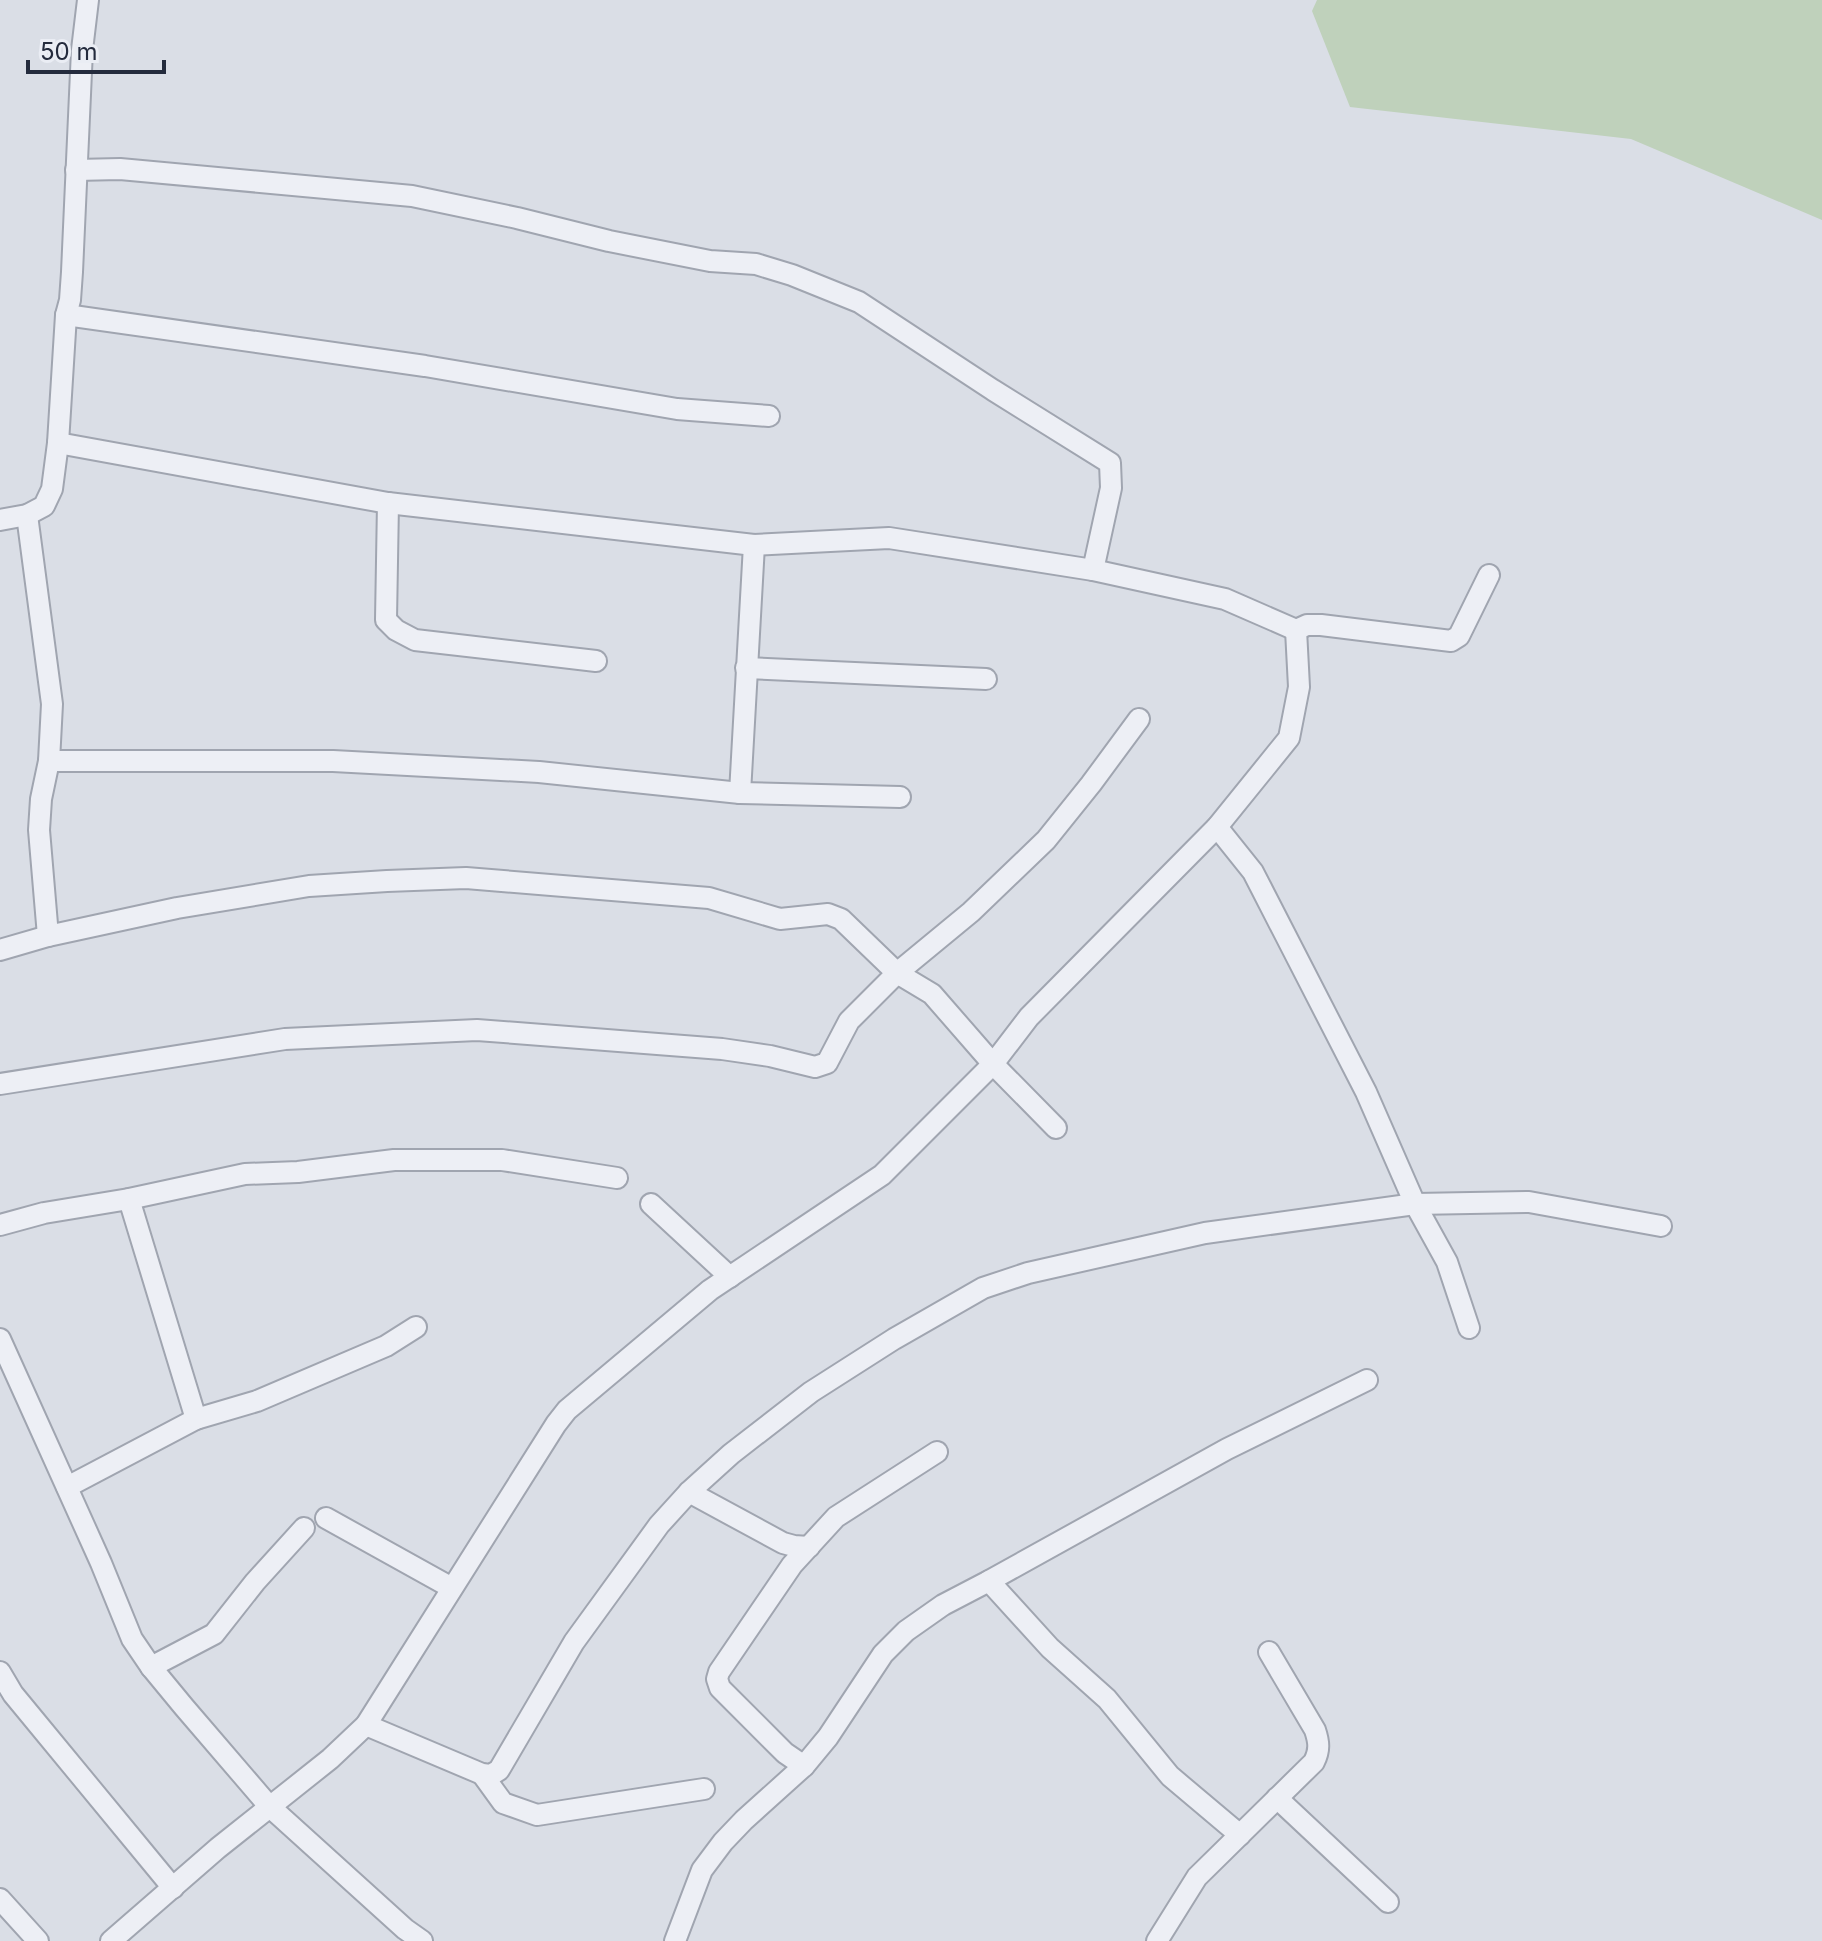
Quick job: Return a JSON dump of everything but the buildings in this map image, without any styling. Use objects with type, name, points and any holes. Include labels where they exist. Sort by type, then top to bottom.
[{"type":"street","points":[[0,520],[27,515],[44,506],[52,489],[71,286],[82,50],[88,0]]},
{"type":"street","points":[[76,170],[148,171],[412,196],[609,241],[710,261],[756,264],[792,275],[859,302],[1110,463],[1111,488],[1093,570]]},
{"type":"street","points":[[66,315],[410,364],[677,409],[769,416]]},
{"type":"street","points":[[58,443],[388,503],[754,545],[889,538],[1093,570],[1225,599],[1296,630],[1307,625],[1321,625],[1451,641],[1459,636],[1489,575]]},
{"type":"street","points":[[388,503],[386,620],[396,630],[415,640],[596,661]]},
{"type":"street","points":[[27,515],[52,704],[49,761],[41,799],[39,830],[48,936]]},
{"type":"street","points":[[740,793],[754,545]]},
{"type":"street","points":[[111,1941],[269,1806],[330,1759],[366,1725],[567,1410],[710,1290],[882,1175],[993,1064],[1029,1017],[1217,827],[1289,738],[1299,687],[1296,630]]},
{"type":"street","points":[[746,668],[986,679]]},
{"type":"street","points":[[0,1084],[285,1039],[477,1030],[722,1049],[815,1067],[827,1063],[849,1021],[897,973],[971,912],[1046,840],[1139,719]]},
{"type":"street","points":[[49,761],[333,761],[539,772],[740,793],[900,797]]},
{"type":"street","points":[[1217,827],[1253,872],[1366,1092],[1415,1204],[1447,1262],[1469,1328]]},
{"type":"street","points":[[0,950],[48,936],[177,908],[309,886],[466,878],[709,898],[780,919],[828,914],[841,919],[897,973],[932,994],[993,1064],[1056,1128]]},
{"type":"street","points":[[0,1225],[44,1213],[129,1199],[245,1174],[298,1172],[394,1160],[502,1160],[617,1178]]},
{"type":"street","points":[[129,1199],[196,1419]]},
{"type":"street","points":[[366,1725],[482,1774],[491,1775],[499,1770],[574,1642],[659,1525],[689,1492],[731,1454],[811,1392],[894,1339],[983,1288],[1028,1273],[1205,1233],[1415,1204],[1529,1202],[1661,1226]]},
{"type":"street","points":[[651,1204],[730,1277]]},
{"type":"street","points":[[67,1487],[196,1419],[257,1401],[386,1346],[416,1327]]},
{"type":"street","points":[[0,1339],[132,1639],[151,1667],[269,1806],[406,1937]]},
{"type":"street","points":[[675,1941],[702,1870],[744,1820],[804,1766],[828,1737],[883,1654],[906,1631],[943,1605],[1227,1449],[1367,1380]]},
{"type":"street","points":[[804,1766],[785,1753],[720,1688],[717,1679],[719,1672],[792,1565],[836,1517],[937,1452]]},
{"type":"street","points":[[689,1492],[783,1543],[809,1547]]},
{"type":"street","points":[[326,1518],[452,1588]]},
{"type":"street","points":[[151,1667],[214,1634],[255,1582],[304,1528]]},
{"type":"street","points":[[989,1581],[1050,1648],[1107,1699],[1170,1776],[1240,1835]]},
{"type":"street","points":[[1157,1941],[1197,1877],[1314,1762],[1319,1753],[1315,1730],[1269,1652]]},
{"type":"street","points":[[0,1672],[13,1694],[173,1888]]},
{"type":"street","points":[[482,1774],[503,1803],[537,1815],[704,1789]]},
{"type":"street","points":[[1277,1798],[1388,1902]]},
{"type":"street","points":[[0,1899],[38,1941]]},
{"type":"green space","points":[[1317,0],[1822,0],[1822,220],[1631,139],[1350,107],[1312,11]]}]
